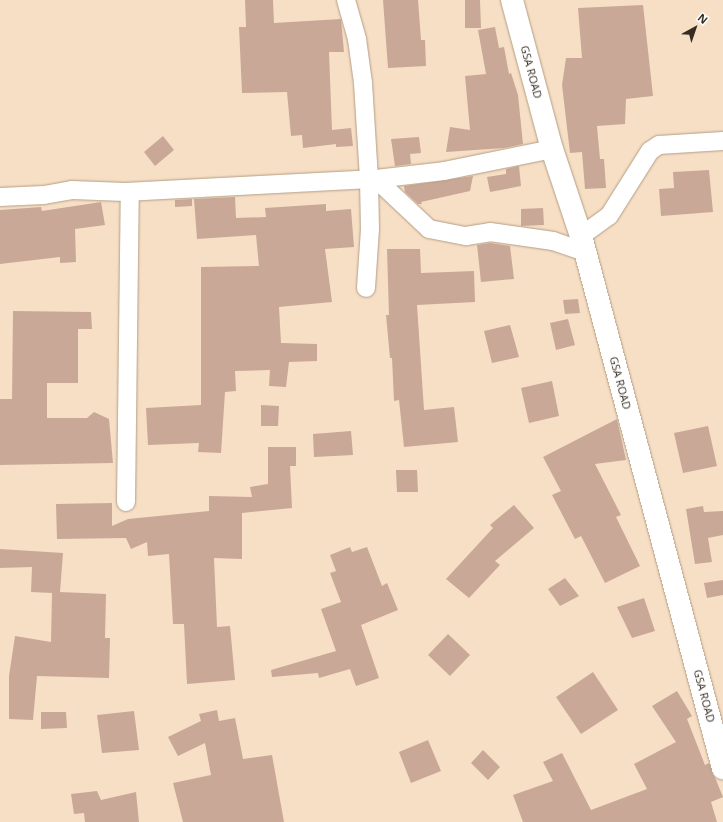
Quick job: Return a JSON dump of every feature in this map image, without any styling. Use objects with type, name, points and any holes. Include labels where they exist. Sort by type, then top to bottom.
[{"type":"street","points":[[346,0],[356,39],[363,83],[373,179],[366,288]]},
{"type":"street","name":"GSA ROAD","points":[[512,0],[552,149],[583,244],[723,768]]},
{"type":"street","points":[[373,179],[429,229],[466,236],[490,232],[583,244],[609,216],[650,151],[658,145],[723,141]]},
{"type":"street","points":[[0,197],[44,195],[72,190],[130,192],[373,179],[444,171],[552,149]]},
{"type":"street","points":[[126,502],[130,192]]},
{"type":"building","points":[[245,0],[273,0],[274,23],[341,19],[344,52],[329,52],[332,130],[351,128],[353,146],[336,147],[336,144],[303,148],[302,135],[291,136],[287,92],[242,93],[239,27],[246,27]]},
{"type":"building","points":[[383,0],[418,0],[421,40],[425,40],[426,66],[388,68]]},
{"type":"building","points":[[465,0],[480,0],[481,28],[465,28]]},
{"type":"building","points":[[643,5],[653,96],[626,99],[625,124],[597,126],[600,159],[604,159],[606,188],[585,189],[582,152],[570,153],[562,85],[566,58],[582,58],[578,8]]},
{"type":"building","points":[[495,27],[499,48],[504,47],[509,74],[511,73],[518,95],[523,144],[504,148],[446,152],[450,127],[470,130],[465,76],[486,74],[478,30]]},
{"type":"building","points":[[163,136],[174,150],[155,166],[144,152]]},
{"type":"building","points":[[419,137],[421,153],[410,154],[411,164],[395,166],[391,139]]},
{"type":"building","points":[[519,166],[521,186],[490,192],[487,177],[506,174],[506,169]]},
{"type":"building","points":[[709,170],[713,212],[661,216],[659,189],[674,188],[673,172]]},
{"type":"building","points":[[473,176],[470,191],[421,202],[422,204],[418,204],[405,192],[404,186]]},
{"type":"building","points":[[235,197],[236,218],[266,217],[265,208],[326,204],[326,211],[351,209],[354,247],[325,249],[332,302],[279,307],[281,343],[317,344],[317,361],[289,362],[286,387],[269,386],[270,370],[235,371],[236,391],[225,392],[221,453],[198,452],[199,443],[148,445],[146,408],[201,405],[201,267],[259,266],[256,235],[197,239],[194,199]]},
{"type":"building","points":[[192,199],[192,206],[175,207],[175,200]]},
{"type":"building","points":[[101,202],[105,225],[75,229],[76,262],[60,263],[60,257],[0,264],[0,210],[41,207],[42,211]]},
{"type":"building","points":[[543,208],[544,225],[521,226],[521,209]]},
{"type":"building","points":[[490,243],[510,246],[514,279],[481,282],[477,245]]},
{"type":"building","points":[[387,249],[420,249],[421,273],[474,271],[475,302],[417,305],[424,410],[454,407],[458,442],[404,447],[399,400],[394,401],[392,358],[390,358],[386,315],[389,315]]},
{"type":"building","points":[[578,299],[580,313],[565,314],[563,300]]},
{"type":"building","points":[[13,311],[91,312],[92,329],[78,329],[78,383],[47,383],[47,418],[87,418],[94,412],[109,419],[113,463],[0,465],[0,399],[12,399]]},
{"type":"building","points":[[568,319],[575,345],[556,350],[550,323]]},
{"type":"building","points":[[510,325],[519,357],[492,363],[484,331]]},
{"type":"building","points":[[552,381],[559,416],[529,423],[521,388]]},
{"type":"building","points":[[261,405],[279,406],[278,426],[261,426]]},
{"type":"building","points":[[617,419],[626,460],[595,464],[621,515],[616,517],[640,566],[605,583],[581,536],[575,539],[552,495],[561,491],[543,457]]},
{"type":"building","points":[[708,426],[717,466],[683,473],[674,433]]},
{"type":"building","points":[[351,431],[353,455],[314,457],[313,434]]},
{"type":"building","points":[[268,447],[296,447],[296,466],[290,466],[292,508],[242,513],[242,559],[214,558],[217,627],[230,626],[235,680],[187,684],[184,624],[173,624],[169,554],[148,556],[147,542],[131,549],[126,538],[57,539],[56,504],[112,503],[112,526],[128,519],[209,511],[209,496],[252,497],[250,487],[268,484]]},
{"type":"building","points":[[396,470],[417,470],[418,492],[397,492]]},
{"type":"building","points":[[514,505],[534,528],[495,561],[500,565],[469,598],[446,579],[493,528],[490,525]]},
{"type":"building","points":[[703,506],[704,512],[723,511],[723,535],[708,538],[712,562],[695,564],[686,509]]},
{"type":"building","points":[[350,547],[352,552],[367,547],[382,586],[387,583],[398,610],[361,625],[379,678],[356,686],[350,669],[319,678],[318,673],[272,677],[271,670],[336,651],[321,609],[341,602],[330,573],[336,571],[330,555]]},
{"type":"building","points":[[0,549],[63,553],[60,592],[106,594],[105,638],[110,638],[109,678],[37,676],[33,720],[9,719],[9,676],[15,636],[51,642],[52,593],[31,592],[32,567],[0,568]]},
{"type":"building","points":[[565,578],[579,596],[560,606],[548,589]]},
{"type":"building","points":[[723,580],[723,595],[707,598],[704,583]]},
{"type":"building","points":[[644,598],[655,631],[632,638],[617,607]]},
{"type":"building","points":[[448,634],[470,655],[450,676],[428,655]]},
{"type":"building","points":[[593,672],[618,710],[581,734],[556,697]]},
{"type":"building","points":[[677,691],[692,716],[687,719],[705,765],[709,763],[723,797],[711,802],[717,822],[523,822],[513,795],[553,781],[543,762],[562,753],[591,810],[647,789],[634,764],[676,742],[652,706]]},
{"type":"building","points":[[217,710],[219,721],[235,718],[243,759],[272,755],[284,822],[183,822],[173,783],[211,775],[205,743],[178,756],[168,737],[201,721],[199,714]]},
{"type":"building","points":[[134,711],[139,750],[102,753],[97,715]]},
{"type":"building","points":[[41,712],[66,712],[67,728],[41,729]]},
{"type":"building","points":[[428,740],[441,771],[411,783],[399,752]]},
{"type":"building","points":[[483,750],[500,767],[488,780],[471,763]]},
{"type":"building","points":[[97,791],[101,800],[136,792],[139,822],[85,822],[84,813],[74,814],[71,794]]}]
